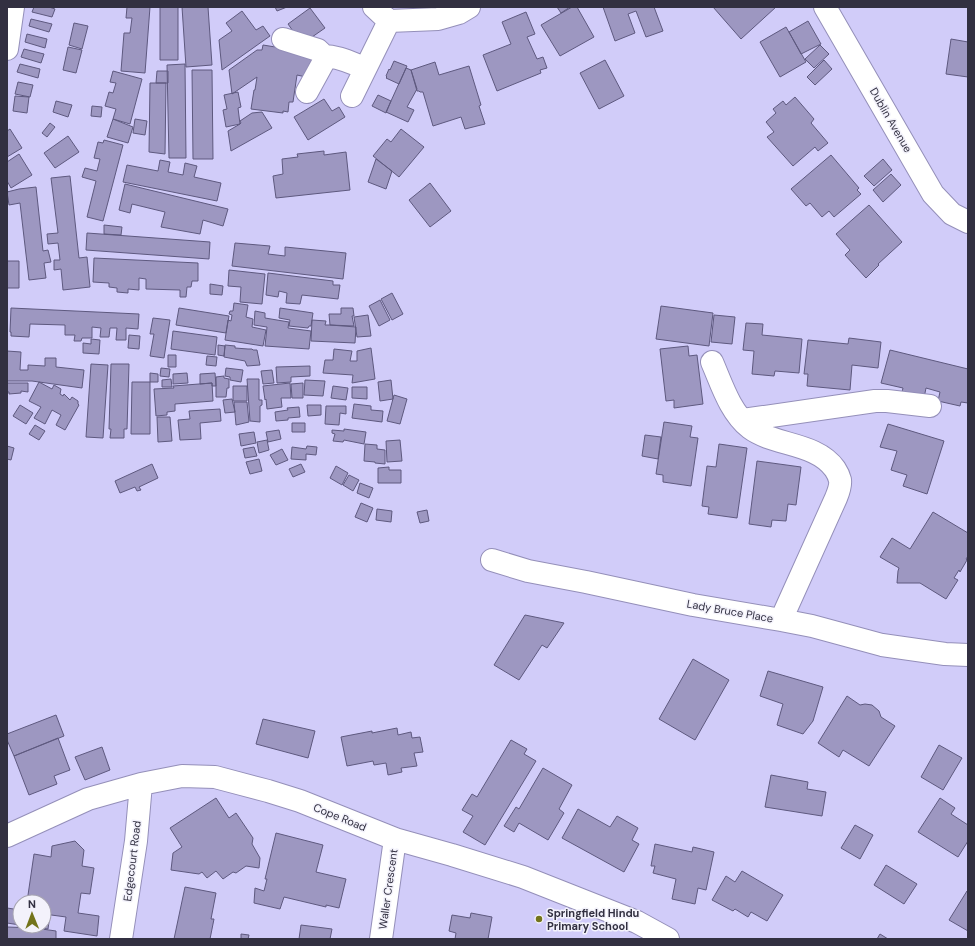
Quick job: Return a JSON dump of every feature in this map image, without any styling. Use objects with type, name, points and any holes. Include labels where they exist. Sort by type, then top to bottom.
[{"type":"street","points":[[7,49],[13,7]]},
{"type":"street","points":[[352,96],[365,68],[382,14],[438,19],[459,13],[469,7]]},
{"type":"street","name":"Dublin Avenue","points":[[825,7],[933,194],[952,214],[968,222]]},
{"type":"street","points":[[283,39],[318,50],[323,56],[324,61],[307,92]]},
{"type":"street","points":[[323,56],[340,58],[365,68]]},
{"type":"street","points":[[712,362],[735,412],[749,426],[755,431],[766,436],[807,449],[821,456],[830,463],[837,472],[840,480],[840,486],[836,498],[781,620]]},
{"type":"street","points":[[743,420],[875,401],[930,406]]},
{"type":"street","name":"Lady Bruce Place","points":[[492,560],[528,571],[594,583],[694,605],[812,626],[882,645],[945,654],[968,655]]},
{"type":"street","name":"Cope Road","points":[[7,836],[88,799],[141,784],[182,776],[215,777],[300,801],[395,838],[523,877],[637,922],[668,939]]},
{"type":"street","name":"Edgecourt Road","points":[[121,939],[136,841],[141,784]]},
{"type":"street","name":"Waller Crescent","points":[[381,939],[395,838]]},
{"type":"building","points":[[34,7],[49,7],[55,9],[52,17],[32,12]]},
{"type":"building","points":[[127,7],[150,7],[145,73],[121,71],[124,33],[130,33],[132,18],[126,18]]},
{"type":"building","points":[[160,7],[178,7],[178,60],[160,60]]},
{"type":"building","points":[[182,7],[208,7],[212,65],[186,67]]},
{"type":"building","points":[[275,7],[287,7],[277,11]]},
{"type":"building","points":[[557,7],[570,7],[561,13]]},
{"type":"building","points":[[572,7],[577,7],[594,37],[560,56],[541,25]]},
{"type":"building","points":[[603,7],[654,7],[663,31],[646,37],[636,11],[628,14],[635,33],[615,41]]},
{"type":"building","points":[[713,7],[776,7],[741,39]]},
{"type":"building","points":[[310,8],[325,28],[302,44],[288,24]]},
{"type":"building","points":[[242,11],[256,30],[263,26],[270,36],[222,70],[219,40],[232,31],[226,23]]},
{"type":"building","points":[[526,12],[535,34],[527,37],[537,59],[543,57],[547,68],[540,70],[541,73],[497,91],[483,55],[511,44],[502,22]]},
{"type":"building","points":[[31,19],[52,24],[49,32],[29,26]]},
{"type":"building","points":[[808,21],[821,44],[801,54],[789,32]]},
{"type":"building","points":[[74,23],[88,26],[82,49],[69,45]]},
{"type":"building","points":[[786,27],[806,62],[780,77],[760,42]]},
{"type":"building","points":[[27,34],[47,39],[45,48],[25,42]]},
{"type":"building","points":[[951,39],[968,42],[968,77],[946,74]]},
{"type":"building","points":[[263,45],[306,52],[309,59],[313,59],[306,77],[297,75],[293,102],[289,102],[288,112],[283,111],[283,113],[251,109],[257,77],[232,94],[229,70],[257,50],[262,50]]},
{"type":"building","points":[[820,45],[829,54],[814,68],[805,59]]},
{"type":"building","points":[[68,47],[82,50],[76,73],[63,70]]},
{"type":"building","points":[[24,49],[44,54],[41,63],[21,57]]},
{"type":"building","points":[[605,60],[624,96],[599,109],[580,73]]},
{"type":"building","points":[[824,60],[832,69],[815,85],[807,77]]},
{"type":"building","points":[[394,61],[407,66],[399,84],[386,78]]},
{"type":"building","points":[[435,62],[439,75],[469,66],[485,124],[465,129],[461,117],[433,126],[423,92],[417,91],[411,70]]},
{"type":"building","points":[[20,64],[40,69],[38,78],[17,72]]},
{"type":"building","points":[[185,64],[186,158],[169,158],[167,65]]},
{"type":"building","points":[[406,68],[411,70],[417,89],[407,107],[414,110],[408,122],[386,112]]},
{"type":"building","points":[[192,70],[212,70],[213,159],[193,159]]},
{"type":"building","points":[[113,71],[142,79],[130,124],[113,119],[116,109],[105,106],[109,92],[113,93],[116,83],[110,82]]},
{"type":"building","points":[[157,71],[168,71],[168,83],[156,83]]},
{"type":"building","points":[[18,82],[33,85],[30,97],[15,94]]},
{"type":"building","points":[[150,83],[166,83],[165,154],[149,152]]},
{"type":"building","points":[[238,92],[241,107],[238,108],[240,124],[226,127],[223,110],[227,109],[224,95]]},
{"type":"building","points":[[378,95],[391,101],[386,113],[372,106]]},
{"type":"building","points":[[15,96],[29,97],[27,113],[13,111]]},
{"type":"building","points":[[795,97],[814,119],[811,123],[828,143],[818,151],[815,147],[793,166],[767,137],[774,132],[766,122],[776,113],[773,109],[783,101],[786,105]]},
{"type":"building","points":[[324,99],[332,111],[339,107],[345,117],[308,140],[294,117]]},
{"type":"building","points":[[56,101],[72,105],[68,117],[53,112]]},
{"type":"building","points":[[92,106],[102,107],[101,117],[91,116]]},
{"type":"building","points":[[262,112],[272,128],[231,151],[228,131],[240,124],[240,121],[252,113]]},
{"type":"building","points":[[113,119],[133,127],[128,143],[107,137]]},
{"type":"building","points":[[135,119],[147,121],[145,135],[133,133]]},
{"type":"building","points":[[50,123],[55,127],[47,137],[42,133]]},
{"type":"building","points":[[10,129],[22,148],[7,157],[7,131]]},
{"type":"building","points":[[401,129],[424,147],[399,177],[373,156],[387,139],[391,142]]},
{"type":"building","points":[[68,136],[79,152],[55,168],[44,153]]},
{"type":"building","points":[[104,140],[123,145],[103,221],[87,217],[96,181],[82,177],[85,168],[97,171],[100,159],[94,158],[98,142],[103,143]]},
{"type":"building","points":[[324,151],[324,155],[346,152],[350,190],[276,198],[273,176],[283,174],[282,159],[298,157],[297,154]]},
{"type":"building","points":[[19,154],[32,175],[11,188],[7,181],[7,162]]},
{"type":"building","points":[[831,155],[859,188],[857,190],[861,194],[834,217],[829,211],[822,217],[810,203],[806,206],[791,189]]},
{"type":"building","points":[[376,159],[392,171],[386,189],[368,182]]},
{"type":"building","points":[[883,159],[892,170],[874,186],[864,176]]},
{"type":"building","points":[[160,160],[170,162],[168,172],[183,175],[185,163],[197,166],[194,177],[221,183],[217,201],[123,182],[127,165],[158,171]]},
{"type":"building","points":[[891,174],[901,185],[883,202],[873,190]]},
{"type":"building","points":[[70,176],[79,258],[87,257],[90,287],[63,290],[61,269],[54,270],[54,260],[60,260],[58,243],[48,244],[47,234],[58,233],[51,178]]},
{"type":"building","points":[[430,183],[451,211],[430,227],[409,200]]},
{"type":"building","points":[[125,184],[228,209],[223,226],[203,220],[200,234],[161,227],[165,212],[132,204],[130,213],[119,210]]},
{"type":"building","points":[[36,187],[43,251],[48,250],[51,262],[44,263],[46,278],[29,280],[20,203],[9,205],[7,192]]},
{"type":"building","points":[[869,205],[902,242],[878,264],[879,265],[866,278],[845,255],[850,250],[836,234]]},
{"type":"building","points":[[104,225],[122,227],[121,235],[104,234]]},
{"type":"building","points":[[87,233],[210,242],[209,259],[86,250]]},
{"type":"building","points":[[235,243],[270,246],[268,254],[285,256],[285,247],[346,253],[343,279],[232,266]]},
{"type":"building","points":[[94,258],[198,263],[198,281],[192,281],[191,287],[187,287],[186,297],[180,297],[180,290],[146,289],[146,279],[139,278],[139,290],[128,289],[128,293],[117,292],[117,288],[109,287],[109,283],[93,282]]},
{"type":"building","points":[[7,261],[19,261],[19,288],[7,288]]},
{"type":"building","points":[[229,270],[265,274],[262,304],[240,302],[241,287],[228,286]]},
{"type":"building","points":[[268,273],[333,281],[333,285],[340,285],[338,299],[302,295],[300,304],[286,303],[287,293],[279,291],[278,297],[266,295]]},
{"type":"building","points":[[210,284],[223,286],[222,295],[210,294]]},
{"type":"building","points":[[392,293],[403,314],[392,320],[381,299]]},
{"type":"building","points":[[380,300],[390,320],[379,326],[369,306]]},
{"type":"building","points":[[234,303],[248,305],[246,317],[253,319],[252,327],[266,330],[263,346],[225,340],[228,320],[231,321],[232,315],[229,314],[230,311],[233,311]]},
{"type":"building","points":[[661,306],[713,313],[709,346],[656,339]]},
{"type":"building","points":[[11,308],[139,314],[138,329],[126,328],[126,340],[116,340],[117,328],[110,328],[109,337],[100,337],[101,328],[92,327],[92,338],[82,338],[81,341],[74,341],[75,335],[65,335],[65,325],[30,324],[29,337],[11,336]]},
{"type":"building","points":[[179,308],[229,316],[226,333],[176,325]]},
{"type":"building","points":[[280,308],[313,313],[311,326],[308,328],[289,326],[290,320],[279,318]]},
{"type":"building","points":[[341,308],[353,308],[354,316],[352,316],[354,326],[330,325],[329,314],[341,314]]},
{"type":"building","points":[[255,311],[265,313],[265,318],[289,322],[288,328],[311,331],[309,349],[265,346],[267,327],[254,325]]},
{"type":"building","points":[[368,315],[371,336],[357,337],[354,317]]},
{"type":"building","points":[[714,315],[735,317],[732,344],[711,342]]},
{"type":"building","points":[[153,318],[170,320],[164,358],[150,356],[154,334],[150,334]]},
{"type":"building","points":[[312,320],[326,321],[325,325],[356,327],[355,343],[311,341]]},
{"type":"building","points":[[746,323],[763,324],[762,335],[802,339],[799,373],[775,371],[774,376],[752,374],[754,351],[743,350]]},
{"type":"building","points":[[173,331],[217,337],[215,355],[171,349]]},
{"type":"building","points":[[129,335],[140,336],[139,349],[128,348]]},
{"type":"building","points":[[849,338],[881,342],[878,368],[852,365],[850,390],[807,386],[808,374],[804,374],[808,340],[848,344]]},
{"type":"building","points":[[91,339],[100,340],[99,354],[83,353],[83,343],[91,344]]},
{"type":"building","points":[[218,345],[225,346],[224,356],[218,355]]},
{"type":"building","points":[[225,345],[235,346],[235,348],[257,350],[260,365],[247,366],[245,361],[224,357]]},
{"type":"building","points":[[688,346],[689,356],[697,355],[703,404],[674,408],[674,400],[666,401],[660,349]]},
{"type":"building","points":[[371,348],[375,379],[352,383],[353,375],[323,373],[325,360],[333,360],[334,349],[352,351],[350,361],[357,361],[357,351]]},
{"type":"building","points":[[890,350],[968,369],[968,403],[961,402],[960,406],[938,401],[940,392],[926,388],[924,398],[902,392],[903,388],[881,383]]},
{"type":"building","points":[[7,351],[21,352],[20,370],[28,370],[28,365],[45,366],[45,358],[56,358],[56,367],[84,370],[82,388],[32,381],[7,381]]},
{"type":"building","points":[[168,355],[176,355],[176,367],[168,367]]},
{"type":"building","points":[[207,356],[217,357],[216,366],[206,365]]},
{"type":"building","points":[[91,364],[108,365],[103,438],[86,437]]},
{"type":"building","points":[[111,364],[129,364],[127,429],[124,429],[124,438],[110,438]]},
{"type":"building","points":[[310,366],[310,376],[291,377],[291,382],[277,383],[276,367]]},
{"type":"building","points":[[161,368],[170,369],[169,377],[160,376]]},
{"type":"building","points":[[226,368],[243,370],[241,382],[230,380],[230,377],[225,376]]},
{"type":"building","points":[[272,370],[274,383],[263,384],[261,371]]},
{"type":"building","points":[[150,373],[158,374],[158,382],[150,382]]},
{"type":"building","points":[[187,373],[188,383],[173,384],[173,374]]},
{"type":"building","points":[[215,373],[216,386],[212,386],[212,383],[200,384],[200,374]]},
{"type":"building","points":[[224,376],[224,378],[229,379],[229,388],[227,388],[226,397],[216,397],[216,377]]},
{"type":"building","points":[[171,379],[172,387],[162,387],[162,380]]},
{"type":"building","points":[[247,379],[259,379],[259,400],[262,400],[262,405],[260,406],[260,422],[250,421]]},
{"type":"building","points":[[305,380],[325,381],[323,396],[304,395]]},
{"type":"building","points":[[391,380],[393,399],[380,401],[378,382]]},
{"type":"building","points":[[39,382],[52,389],[54,385],[61,389],[60,394],[63,396],[64,394],[70,400],[72,397],[78,401],[79,405],[65,430],[56,425],[61,415],[52,410],[45,424],[34,418],[41,407],[29,401]]},
{"type":"building","points":[[132,382],[150,382],[150,434],[131,434]]},
{"type":"building","points":[[7,383],[28,383],[28,392],[21,391],[21,393],[9,394],[9,392],[7,392]]},
{"type":"building","points":[[212,383],[213,401],[175,404],[175,411],[167,412],[167,415],[156,416],[154,389]]},
{"type":"building","points":[[290,383],[291,398],[281,398],[282,407],[267,409],[263,386]]},
{"type":"building","points":[[303,383],[303,398],[292,398],[291,384]]},
{"type":"building","points":[[233,386],[247,386],[247,401],[233,401]]},
{"type":"building","points":[[333,386],[348,388],[346,400],[331,398]]},
{"type":"building","points":[[352,387],[367,387],[367,399],[352,398]]},
{"type":"building","points":[[394,395],[407,399],[400,424],[387,421]]},
{"type":"building","points":[[232,399],[235,412],[225,413],[223,400]]},
{"type":"building","points":[[234,402],[247,402],[249,422],[236,425]]},
{"type":"building","points":[[354,404],[371,406],[371,410],[383,411],[382,422],[352,418]]},
{"type":"building","points":[[20,405],[33,413],[26,424],[13,416]]},
{"type":"building","points":[[307,405],[321,405],[321,415],[308,416]]},
{"type":"building","points":[[326,406],[346,406],[346,414],[340,413],[339,425],[325,424]]},
{"type":"building","points":[[299,407],[300,417],[276,421],[275,412],[288,410],[287,408]]},
{"type":"building","points":[[220,409],[221,421],[200,423],[201,439],[180,440],[178,420],[190,419],[189,411]]},
{"type":"building","points":[[157,417],[170,417],[172,441],[158,442]]},
{"type":"building","points":[[664,422],[692,426],[690,437],[698,438],[691,486],[663,482],[663,475],[656,474]]},
{"type":"building","points":[[292,423],[305,423],[305,432],[292,432]]},
{"type":"building","points":[[888,424],[944,441],[927,494],[903,486],[907,475],[891,470],[897,451],[880,447]]},
{"type":"building","points":[[35,425],[45,431],[39,440],[29,434]]},
{"type":"building","points":[[344,429],[366,432],[364,444],[344,440],[343,442],[333,441],[335,434],[332,433],[332,430],[344,431]]},
{"type":"building","points":[[279,430],[281,439],[268,442],[266,432]]},
{"type":"building","points":[[254,432],[256,443],[241,446],[239,434]]},
{"type":"building","points":[[645,435],[661,437],[658,459],[642,456]]},
{"type":"building","points":[[267,440],[269,450],[259,453],[257,442]]},
{"type":"building","points":[[400,440],[402,461],[387,462],[386,441]]},
{"type":"building","points":[[365,444],[377,445],[377,449],[385,450],[385,464],[364,461]]},
{"type":"building","points":[[719,444],[747,448],[737,518],[708,514],[709,507],[702,506],[707,466],[716,467]]},
{"type":"building","points":[[7,446],[14,448],[11,460],[7,459]]},
{"type":"building","points":[[307,446],[317,447],[316,455],[306,454],[306,460],[291,459],[292,447],[306,449]]},
{"type":"building","points":[[254,447],[257,456],[245,458],[243,449]]},
{"type":"building","points":[[282,449],[288,460],[276,465],[270,455]]},
{"type":"building","points":[[259,459],[262,471],[250,474],[246,462]]},
{"type":"building","points":[[757,461],[801,467],[796,505],[788,504],[786,521],[772,520],[771,527],[749,524]]},
{"type":"building","points":[[152,464],[158,478],[139,487],[141,490],[137,491],[135,487],[120,493],[115,481]]},
{"type":"building","points":[[301,464],[305,472],[293,477],[289,469]]},
{"type":"building","points":[[336,466],[348,473],[342,485],[330,478]]},
{"type":"building","points":[[389,467],[389,470],[401,470],[401,483],[378,483],[378,468]]},
{"type":"building","points":[[349,475],[359,480],[353,491],[343,485]]},
{"type":"building","points":[[360,483],[373,488],[369,498],[357,493]]},
{"type":"building","points":[[361,503],[373,508],[367,522],[355,517]]},
{"type":"building","points":[[377,509],[392,511],[391,522],[376,520]]},
{"type":"building","points":[[427,510],[429,521],[420,523],[417,512]]},
{"type":"building","points":[[933,512],[968,533],[967,560],[960,572],[959,570],[954,578],[958,580],[946,599],[920,583],[897,583],[899,568],[880,557],[892,538],[910,549]]},
{"type":"building","points":[[525,615],[564,623],[547,648],[542,645],[519,680],[494,665]]},
{"type":"building","points":[[693,659],[729,680],[695,740],[659,719]]},
{"type":"building","points":[[768,671],[823,687],[813,721],[803,734],[777,725],[783,704],[760,696]]},
{"type":"building","points":[[847,696],[860,705],[872,705],[879,711],[881,717],[895,726],[869,766],[843,750],[839,757],[818,743]]},
{"type":"building","points":[[56,715],[64,736],[14,756],[7,740],[7,734]]},
{"type":"building","points":[[263,719],[315,731],[308,758],[256,744]]},
{"type":"building","points":[[397,728],[398,735],[411,732],[412,738],[420,737],[423,752],[414,753],[417,766],[401,768],[402,772],[388,775],[386,763],[374,765],[373,761],[347,766],[341,737]]},
{"type":"building","points":[[58,738],[70,770],[54,776],[57,784],[29,795],[14,756]]},
{"type":"building","points":[[511,740],[527,749],[524,754],[536,761],[485,845],[463,832],[473,816],[462,810],[472,794],[477,797]]},
{"type":"building","points":[[939,745],[962,758],[943,790],[921,777]]},
{"type":"building","points":[[102,747],[110,770],[85,780],[75,757]]},
{"type":"building","points":[[543,768],[572,785],[559,809],[564,813],[548,840],[519,823],[514,832],[504,826],[516,807],[519,809]]},
{"type":"building","points":[[771,775],[808,782],[807,789],[826,792],[822,816],[765,807]]},
{"type":"building","points":[[216,798],[229,818],[236,813],[253,838],[252,844],[260,858],[259,868],[246,866],[223,879],[216,871],[207,878],[202,872],[199,874],[171,870],[173,853],[182,847],[170,828]]},
{"type":"building","points":[[940,798],[955,808],[951,814],[968,825],[968,841],[958,857],[918,832]]},
{"type":"building","points":[[578,809],[610,827],[617,816],[638,828],[632,840],[639,844],[624,872],[562,838]]},
{"type":"building","points":[[855,825],[873,835],[860,859],[841,848]]},
{"type":"building","points":[[276,833],[323,845],[316,872],[346,879],[339,908],[326,905],[326,907],[284,897],[280,909],[254,903],[255,888],[264,891],[267,879],[265,879]]},
{"type":"building","points":[[75,841],[84,850],[82,866],[94,868],[90,894],[81,893],[78,913],[99,916],[97,936],[64,931],[66,917],[52,915],[52,894],[28,894],[34,854],[51,857],[52,846]]},
{"type":"building","points":[[655,844],[692,852],[693,847],[714,852],[706,890],[698,888],[695,904],[672,899],[676,879],[653,873],[655,866],[651,866]]},
{"type":"building","points":[[886,865],[917,884],[904,904],[874,885]]},
{"type":"building","points":[[742,871],[783,895],[767,921],[751,912],[748,917],[735,909],[733,911],[712,900],[726,876],[735,882]]},
{"type":"building","points":[[185,887],[216,893],[211,919],[214,919],[210,939],[174,939]]},
{"type":"building","points":[[968,891],[968,931],[949,920]]},
{"type":"building","points":[[7,908],[12,909],[12,924],[7,923]]},
{"type":"building","points":[[471,913],[492,917],[488,939],[455,939],[456,933],[449,931],[452,915],[470,918]]},
{"type":"building","points":[[301,925],[332,929],[330,939],[299,939]]},
{"type":"building","points":[[7,927],[12,927],[12,934],[52,934],[52,930],[56,931],[56,939],[7,939]]},
{"type":"building","points":[[241,934],[249,935],[248,939],[241,939]]},
{"type":"building","points":[[880,934],[888,939],[877,939]]},
{"type":"place","name":"Springfield Hindu Primary School","points":[[539,919]]}]
